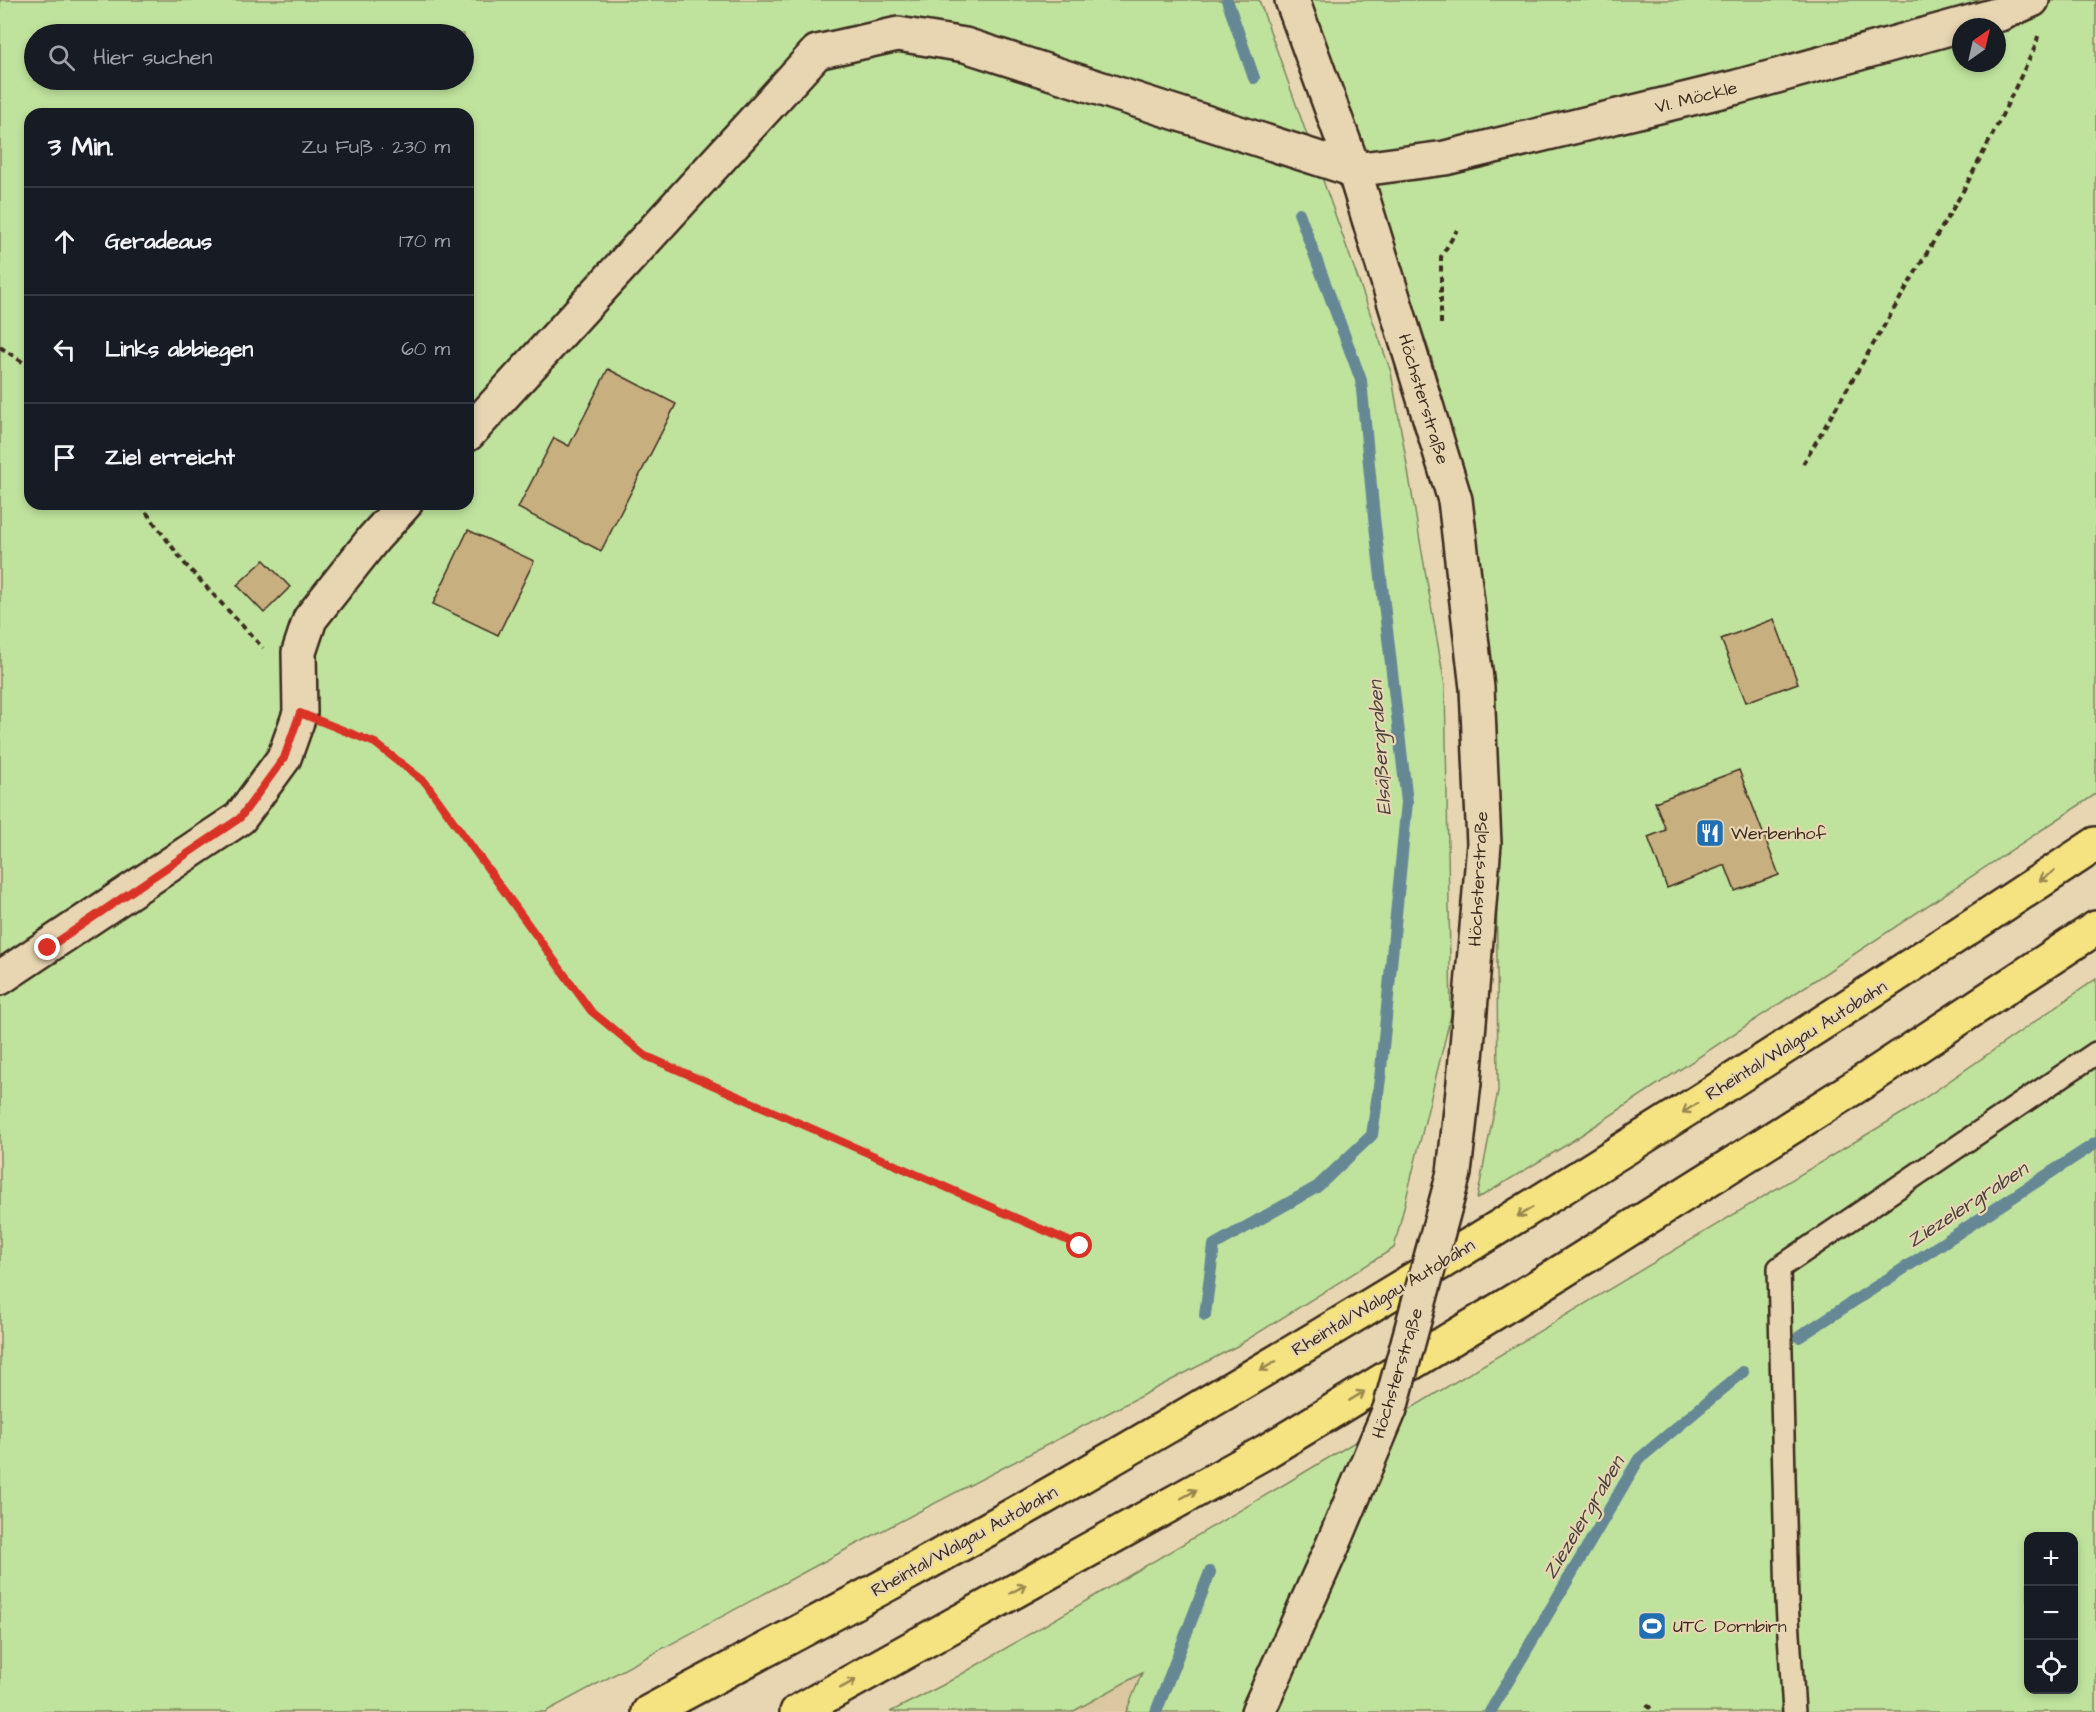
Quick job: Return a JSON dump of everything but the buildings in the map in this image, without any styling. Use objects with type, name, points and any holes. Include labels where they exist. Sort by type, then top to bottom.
[{"type":"highway","name":"Rheintal/Walgau Autobahn","points":[[649,1712],[1062,1487],[1265,1368],[1535,1206],[1861,1000],[2096,844]]},
{"type":"highway","points":[[797,1712],[1264,1452],[1545,1282],[1829,1104],[2096,928]]},
{"type":"street","name":"Höchsterstraße","points":[[1258,1712],[1332,1547],[1390,1409],[1454,1173],[1484,844],[1476,688],[1455,500],[1354,170],[1292,0]]},
{"type":"street","name":"VI. Möckle","points":[[1354,170],[1445,158],[1737,87],[2000,14],[2032,0]]},
{"type":"street","points":[[474,427],[817,52],[898,34],[965,45],[1354,170]]},
{"type":"street","points":[[0,978],[240,818],[284,758],[299,700],[299,652],[310,619],[374,538],[400,510]]},
{"type":"lane","points":[[1794,1712],[1787,1603],[1779,1268],[2096,1053]]},
{"type":"path","points":[[1803,464],[1962,193],[2036,45],[2038,34]]},
{"type":"path","points":[[0,347],[24,363]]},
{"type":"path","points":[[144,510],[185,564],[299,700],[375,743],[425,782],[591,1011],[646,1056],[1080,1246]]},
{"type":"path","points":[[1647,1704],[1653,1712]]},
{"type":"shaded area","points":[[1143,1672],[1128,1712],[1072,1712]]},
{"type":"green space","points":[[0,0],[1259,0],[1391,372],[1445,686],[1451,1015],[1394,1248],[1237,1346],[847,1549],[545,1712],[0,1712]]},
{"type":"green space","points":[[1307,0],[2096,0],[2096,794],[1563,1147],[1477,1199],[1498,1091],[1496,834],[1491,662],[1461,473],[1432,359]]},
{"type":"green space","points":[[2096,979],[2096,1712],[1126,1712],[1142,1673],[1072,1712],[890,1712],[943,1685],[1290,1481],[1906,1111]]},
{"type":"waterway","name":"Elsäßergraben","points":[[1227,0],[1254,78]]},
{"type":"waterway","name":"Elsäßergraben","points":[[1205,1315],[1214,1245],[1317,1187],[1372,1135],[1380,1079],[1407,802],[1374,517],[1361,380],[1299,213]]},
{"type":"waterway","name":"Ziezelergraben","points":[[1799,1337],[2096,1143]]},
{"type":"waterway","name":"Ziezelergraben","points":[[1490,1712],[1639,1459],[1743,1372]]},
{"type":"waterway","name":"Elsäßergraben","points":[[1156,1712],[1210,1572]]},
{"type":"place","name":"Werbenhof","points":[[1710,833]]},
{"type":"place","name":"UTC Dornbirn","points":[[1652,1626]]},
{"type":"route","points":[[48,948],[240,818],[284,758],[300,713],[375,743],[425,782],[591,1011],[646,1056],[1080,1246]]}]
